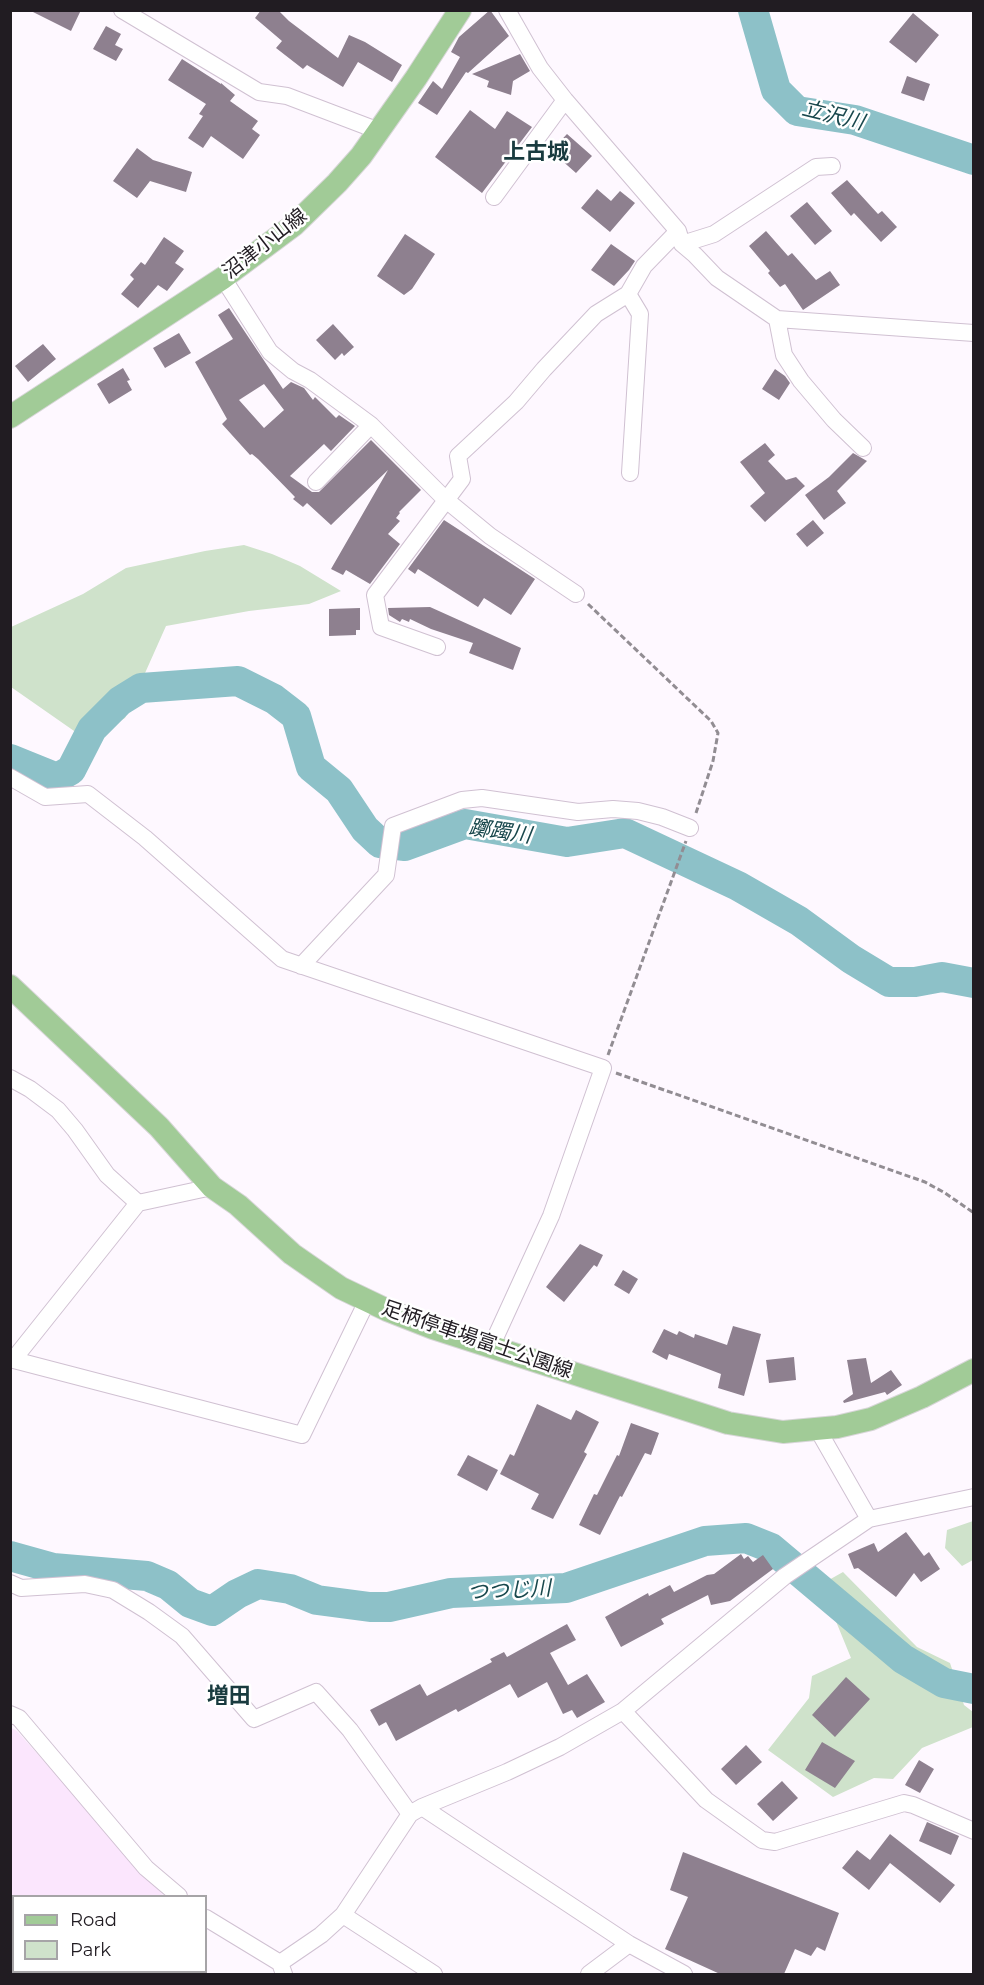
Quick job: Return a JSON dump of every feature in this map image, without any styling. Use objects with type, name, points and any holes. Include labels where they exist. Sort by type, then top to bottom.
[{"type":"main road","name":"沼津小山線","points":[[10,417],[223,278],[294,225],[337,183],[379,131],[460,10]]},
{"type":"main road","name":"足柄停車場富士公園線","points":[[10,986],[159,1127],[212,1187],[238,1204],[292,1254],[341,1288],[424,1325],[728,1423],[783,1432],[818,1430],[871,1419],[974,1371]]},
{"type":"street","points":[[122,10],[259,92],[287,96],[379,131]]},
{"type":"street","points":[[507,10],[540,68],[565,100],[680,238],[717,278],[777,319],[974,333]]},
{"type":"street","points":[[494,197],[565,100]]},
{"type":"street","points":[[437,647],[381,627],[375,595],[462,479],[458,456],[516,402],[596,314],[628,294],[644,266],[680,238],[714,234],[816,166],[832,166]]},
{"type":"street","points":[[223,278],[270,352],[371,425],[446,499],[490,536],[576,594]]},
{"type":"street","points":[[628,294],[640,314],[630,473]]},
{"type":"street","points":[[777,319],[784,355],[801,381],[834,420],[863,448]]},
{"type":"street","points":[[316,482],[371,425]]},
{"type":"street","points":[[10,777],[45,797],[88,794],[145,838],[282,959],[603,1068],[551,1216],[491,1347]]},
{"type":"street","points":[[301,966],[386,875],[393,826],[462,800],[482,798],[578,812],[613,809],[638,811],[662,817],[689,832]]},
{"type":"street","points":[[10,1078],[30,1089],[58,1110],[107,1175],[138,1203]]},
{"type":"street","points":[[212,1187],[138,1203],[12,1359],[302,1435],[367,1301]]},
{"type":"street","points":[[818,1430],[869,1519]]},
{"type":"street","points":[[207,1919],[282,1969],[343,1915],[416,1810],[549,1752],[622,1711],[785,1576],[869,1519],[974,1497]]},
{"type":"street","points":[[10,1583],[21,1588],[86,1584],[113,1590],[182,1636],[254,1719],[316,1692],[416,1810],[629,1944],[684,1974]]},
{"type":"street","points":[[622,1711],[706,1800],[762,1840],[775,1842],[904,1803],[974,1831]]},
{"type":"street","points":[[10,1714],[19,1718],[146,1868],[178,1895]]},
{"type":"street","points":[[343,1915],[434,1974]]},
{"type":"street","points":[[589,1974],[629,1944]]},
{"type":"path","points":[[576,594],[600,614],[703,713],[718,733],[713,761],[689,832],[603,1068],[925,1182],[974,1213]]},
{"type":"shaded area","points":[[10,1727],[17,1731],[163,1895],[12,1895],[12,1973],[168,1973],[11,1974]]},
{"type":"green space","points":[[244,545],[300,566],[341,591],[309,604],[249,611],[166,626],[125,718],[87,740],[11,687],[11,627],[83,594],[126,568]]},
{"type":"green space","points":[[973,1521],[973,1560],[962,1566],[945,1548],[947,1530]]},
{"type":"green space","points":[[843,1572],[917,1647],[950,1663],[964,1705],[973,1712],[973,1727],[922,1748],[893,1779],[874,1778],[833,1797],[768,1750],[809,1698],[812,1676],[851,1658],[835,1619],[804,1594]]},
{"type":"building","points":[[29,10],[81,10],[71,31]]},
{"type":"building","points":[[261,10],[278,10],[338,58],[349,35],[402,65],[392,82],[358,62],[343,87],[307,65],[303,69],[276,48],[282,41],[255,18]]},
{"type":"building","points":[[490,10],[509,36],[468,73],[466,72],[437,115],[418,103],[433,81],[442,89],[460,57],[451,52],[459,37]]},
{"type":"building","points":[[913,13],[939,35],[916,63],[889,42]]},
{"type":"building","points":[[106,26],[121,34],[115,45],[123,49],[116,61],[93,49]]},
{"type":"building","points":[[520,54],[530,71],[513,81],[511,95],[487,87],[489,81],[472,74]]},
{"type":"building","points":[[182,59],[221,83],[235,95],[230,101],[258,121],[252,129],[260,135],[243,159],[211,136],[203,148],[188,138],[203,116],[199,114],[206,104],[168,80]]},
{"type":"building","points":[[907,76],[930,84],[924,101],[901,93]]},
{"type":"building","points":[[470,110],[495,129],[507,111],[532,127],[482,193],[435,157]]},
{"type":"building","points":[[567,134],[592,156],[576,173],[551,151]]},
{"type":"building","points":[[137,148],[153,160],[192,172],[186,192],[150,181],[137,198],[113,181]]},
{"type":"building","points":[[847,180],[878,214],[882,211],[897,227],[881,242],[854,213],[851,216],[831,193]]},
{"type":"building","points":[[597,189],[611,201],[620,191],[635,203],[610,232],[581,208]]},
{"type":"building","points":[[807,202],[832,231],[815,245],[790,216]]},
{"type":"building","points":[[766,231],[788,256],[792,253],[816,280],[830,271],[840,285],[803,310],[785,284],[780,287],[749,246]]},
{"type":"building","points":[[405,234],[435,254],[412,289],[404,295],[377,276]]},
{"type":"building","points":[[164,237],[184,251],[175,263],[184,269],[167,291],[158,285],[138,308],[121,294],[134,279],[130,275],[141,262],[145,265]]},
{"type":"building","points":[[611,244],[635,261],[614,286],[591,270]]},
{"type":"building","points":[[229,308],[283,389],[291,382],[304,388],[313,400],[315,397],[336,418],[339,415],[355,426],[331,451],[324,444],[290,476],[312,492],[319,492],[371,440],[421,490],[399,512],[396,518],[400,521],[388,534],[400,544],[370,584],[346,570],[343,575],[331,569],[388,470],[331,525],[307,503],[303,507],[293,499],[295,497],[258,459],[250,455],[222,424],[227,419],[195,362],[233,339],[218,315]],"holes":[[[264,384],[284,410],[264,428],[239,400]]]},
{"type":"building","points":[[333,324],[354,347],[344,356],[342,353],[335,360],[316,340]]},
{"type":"building","points":[[179,333],[191,353],[165,368],[153,348]]},
{"type":"building","points":[[43,344],[56,359],[28,382],[15,366]]},
{"type":"building","points":[[123,368],[130,380],[127,381],[132,390],[109,404],[97,384]]},
{"type":"building","points":[[775,369],[790,383],[779,400],[762,389]]},
{"type":"building","points":[[765,443],[775,455],[768,461],[786,480],[796,477],[805,486],[765,522],[750,506],[765,493],[740,462]]},
{"type":"building","points":[[853,453],[867,461],[837,491],[846,503],[824,520],[805,495],[829,477]]},
{"type":"building","points":[[444,520],[535,579],[511,615],[484,598],[478,607],[418,569],[415,574],[408,569]]},
{"type":"building","points":[[813,520],[824,533],[807,547],[796,534]]},
{"type":"building","points":[[430,607],[521,648],[513,670],[469,653],[473,643],[431,629],[410,619],[409,622],[402,619],[400,622],[389,615],[388,608]]},
{"type":"building","points":[[360,608],[360,630],[356,630],[356,635],[329,636],[329,609]]},
{"type":"building","points":[[580,1244],[603,1255],[597,1267],[594,1265],[564,1302],[546,1287]]},
{"type":"building","points":[[623,1270],[638,1279],[629,1294],[614,1285]]},
{"type":"building","points":[[733,1326],[761,1334],[744,1396],[718,1388],[721,1374],[669,1354],[667,1360],[652,1352],[664,1329],[677,1335],[679,1331],[694,1338],[695,1334],[727,1345]]},
{"type":"building","points":[[794,1357],[796,1380],[769,1383],[766,1360]]},
{"type":"building","points":[[866,1358],[871,1383],[891,1370],[902,1385],[887,1395],[885,1392],[844,1403],[843,1401],[853,1394],[847,1360]]},
{"type":"building","points":[[537,1404],[571,1420],[576,1410],[599,1422],[584,1452],[587,1454],[553,1519],[531,1509],[539,1494],[500,1474],[510,1454],[514,1456]]},
{"type":"building","points":[[631,1423],[659,1433],[651,1455],[645,1453],[600,1535],[579,1525],[594,1494],[597,1495],[617,1455],[619,1456]]},
{"type":"building","points":[[468,1455],[498,1470],[487,1491],[457,1475]]},
{"type":"building","points":[[906,1532],[924,1556],[929,1552],[940,1569],[921,1582],[914,1573],[896,1597],[858,1568],[854,1569],[848,1554],[874,1543],[878,1552]]},
{"type":"building","points":[[741,1554],[744,1559],[748,1556],[753,1562],[763,1555],[773,1569],[730,1601],[711,1605],[708,1595],[661,1619],[664,1624],[621,1647],[605,1617],[648,1593],[649,1596],[670,1585],[674,1592],[707,1575],[714,1574]]},
{"type":"building","points":[[567,1624],[576,1640],[550,1653],[568,1685],[587,1674],[605,1702],[577,1718],[572,1710],[563,1714],[547,1682],[518,1698],[510,1684],[396,1741],[386,1722],[379,1726],[370,1710],[420,1684],[427,1696],[492,1662],[490,1659],[504,1652],[507,1657]]},
{"type":"building","points":[[846,1677],[870,1699],[835,1737],[812,1715]]},
{"type":"building","points":[[822,1742],[855,1761],[835,1788],[805,1770]]},
{"type":"building","points":[[746,1745],[762,1762],[736,1785],[721,1769]]},
{"type":"building","points":[[919,1760],[934,1769],[920,1793],[905,1785]]},
{"type":"building","points":[[782,1781],[798,1798],[773,1821],[757,1804]]},
{"type":"building","points":[[927,1822],[959,1836],[951,1855],[919,1841]]},
{"type":"building","points":[[890,1834],[955,1885],[940,1903],[890,1863],[869,1890],[842,1868],[857,1850],[870,1860]]},
{"type":"building","points":[[683,1852],[839,1913],[825,1951],[817,1947],[811,1956],[795,1949],[784,1974],[720,1974],[665,1949],[688,1897],[670,1890]]},
{"type":"waterway","name":"立沢川","points":[[753,10],[776,90],[797,111],[855,120],[974,160]]},
{"type":"waterway","name":"躑躅川","points":[[10,759],[57,778],[71,770],[92,729],[120,701],[141,688],[238,681],[274,699],[296,716],[311,767],[339,790],[365,829],[380,843],[405,846],[465,824],[567,842],[625,833],[738,886],[799,921],[851,959],[889,982],[915,982],[942,977],[974,983]]},
{"type":"waterway","name":"つつじ川","points":[[10,1556],[53,1568],[147,1576],[168,1585],[190,1603],[212,1611],[237,1594],[258,1584],[290,1589],[317,1600],[370,1607],[389,1607],[451,1593],[566,1588],[705,1541],[746,1538],[771,1548],[903,1659],[944,1683],[974,1689]]},
{"type":"district","name":"上古城","points":[[536,153]]},
{"type":"district","name":"増田","points":[[229,1697]]}]
